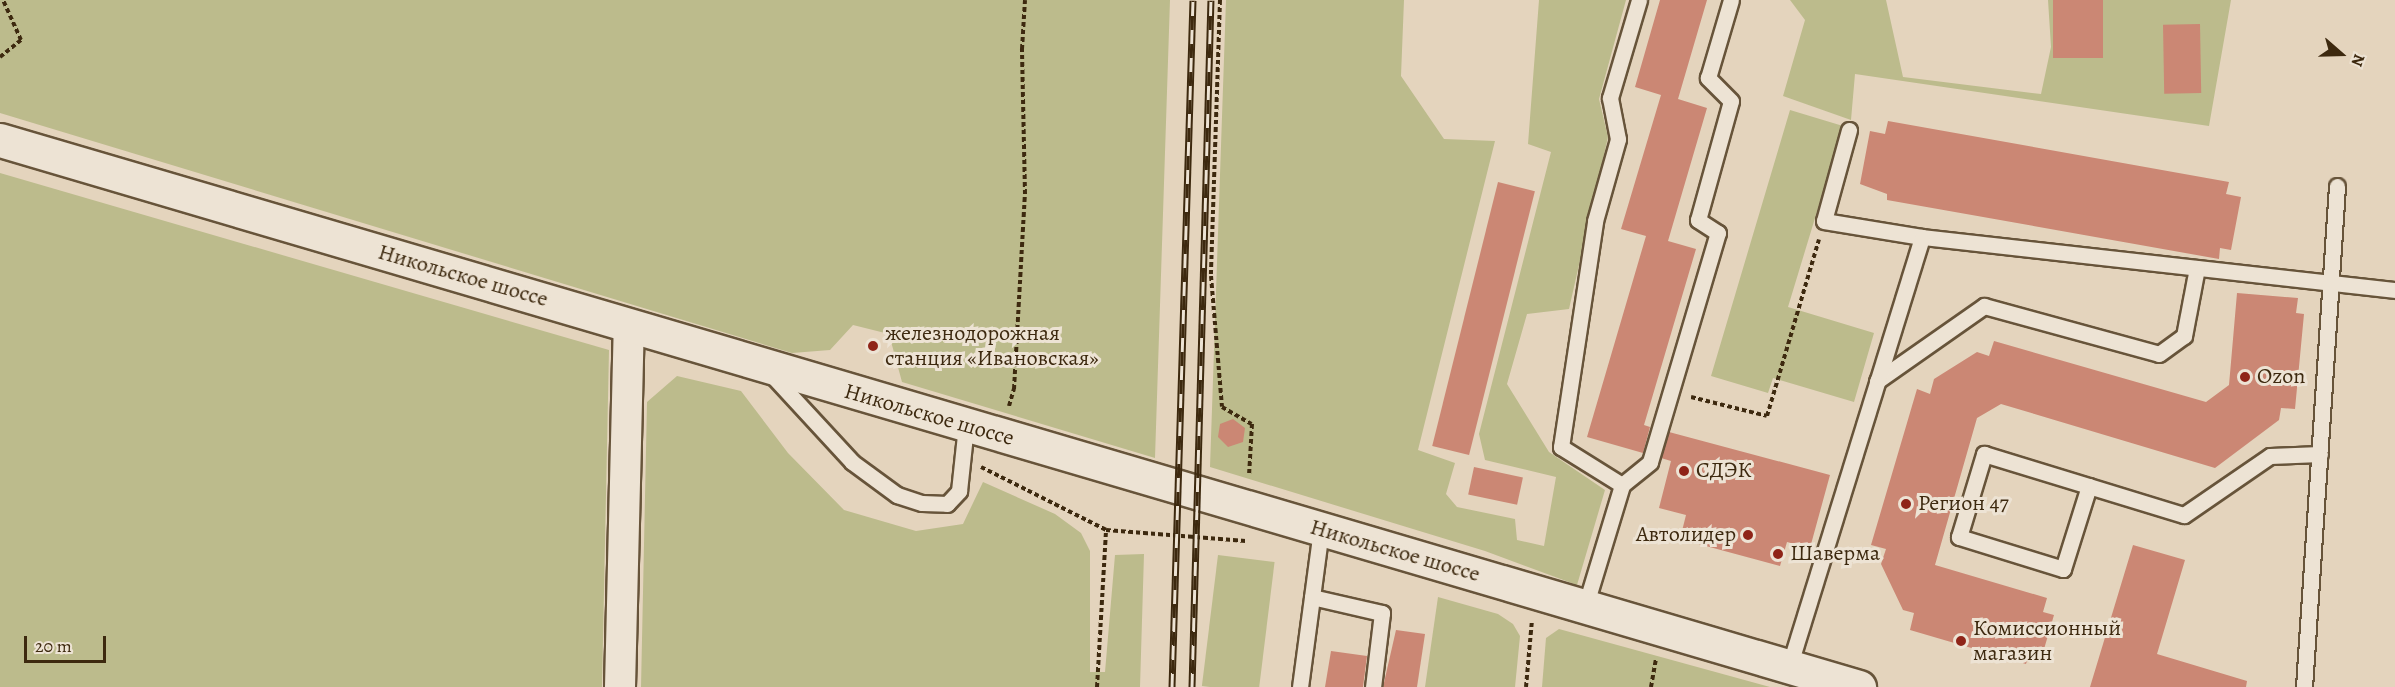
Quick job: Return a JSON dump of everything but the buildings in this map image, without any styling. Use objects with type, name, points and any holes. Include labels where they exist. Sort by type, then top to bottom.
[{"type":"main road","name":"Никольское шоссе","points":[[0,140],[629,328],[1859,687]]},
{"type":"street","points":[[620,687],[629,328]]},
{"type":"lane","points":[[1622,485],[1561,447],[1595,221],[1618,139],[1610,98],[1640,0]]},
{"type":"lane","points":[[1585,607],[1622,485],[1650,462],[1718,232],[1698,220],[1731,101],[1708,78],[1731,0]]},
{"type":"lane","points":[[1849,130],[1824,221],[1922,237],[2395,290]]},
{"type":"lane","points":[[2304,687],[2337,186]]},
{"type":"lane","points":[[1789,667],[1922,237]]},
{"type":"lane","points":[[1877,381],[1984,306],[2159,354],[2184,336],[2197,268]]},
{"type":"lane","points":[[766,368],[852,462],[897,495],[922,503],[947,504],[959,490],[966,425]]},
{"type":"lane","points":[[2089,486],[2063,569],[1959,537],[1984,454],[2089,486],[2184,515],[2270,456],[2320,454]]},
{"type":"lane","points":[[1300,687],[1321,529]]},
{"type":"lane","points":[[1312,597],[1382,613],[1373,687]]},
{"type":"path","points":[[0,57],[21,40],[3,0]]},
{"type":"path","points":[[1008,411],[1014,389],[1025,194],[1022,49],[1025,0]]},
{"type":"path","points":[[1220,0],[1211,276],[1222,407],[1252,424],[1246,508]]},
{"type":"path","points":[[1671,392],[1767,416],[1824,221]]},
{"type":"path","points":[[963,457],[1106,530],[1251,542]]},
{"type":"path","points":[[1097,687],[1106,530]]},
{"type":"path","points":[[1526,687],[1534,592]]},
{"type":"shaded area","points":[[0,0],[1170,0],[1155,458],[902,382],[889,334],[853,325],[830,350],[792,353],[0,113]]},
{"type":"shaded area","points":[[1226,0],[1404,0],[1401,76],[1444,139],[1495,141],[1418,450],[1455,463],[1446,494],[1457,507],[1515,519],[1517,540],[1544,546],[1556,477],[1485,460],[1479,434],[1551,152],[1528,144],[1539,0],[1626,0],[1599,99],[1608,137],[1569,309],[1527,314],[1507,384],[1549,452],[1605,490],[1577,585],[1485,551],[1210,467]]},
{"type":"shaded area","points":[[1790,0],[1886,0],[1903,77],[2041,94],[2051,47],[2048,0],[2231,0],[2209,126],[1855,74],[1851,120],[1783,96],[1805,20]]},
{"type":"shaded area","points":[[1790,110],[1843,126],[1788,307],[1874,333],[1854,402],[1773,378],[1768,393],[1711,376]]},
{"type":"shaded area","points":[[0,173],[609,350],[602,687],[0,687]]},
{"type":"shaded area","points":[[677,376],[741,391],[788,453],[844,510],[916,531],[963,524],[983,482],[1055,514],[1081,533],[1090,551],[1090,672],[1105,672],[1115,555],[1144,554],[1140,687],[641,687],[647,402]]},
{"type":"shaded area","points":[[1218,555],[1275,562],[1259,687],[1202,686]]},
{"type":"shaded area","points":[[1438,597],[1498,614],[1513,624],[1520,636],[1515,687],[1425,687]]},
{"type":"shaded area","points":[[1559,629],[1770,687],[1542,687],[1546,638]]},
{"type":"railway","points":[[1172,687],[1193,0]]},
{"type":"railway","points":[[1192,687],[1211,0]]},
{"type":"place","name":"железнодорожная станция «Ивановская»","points":[[873,346]]},
{"type":"place","name":"Ozon","points":[[2245,377]]},
{"type":"place","name":"СДЭК","points":[[1684,471]]},
{"type":"place","name":"Регион 47","points":[[1906,504]]},
{"type":"place","name":"Автолидер","points":[[1748,535]]},
{"type":"place","name":"Шаверма","points":[[1778,554]]},
{"type":"place","name":"Комиссионный магазин","points":[[1961,641]]}]
